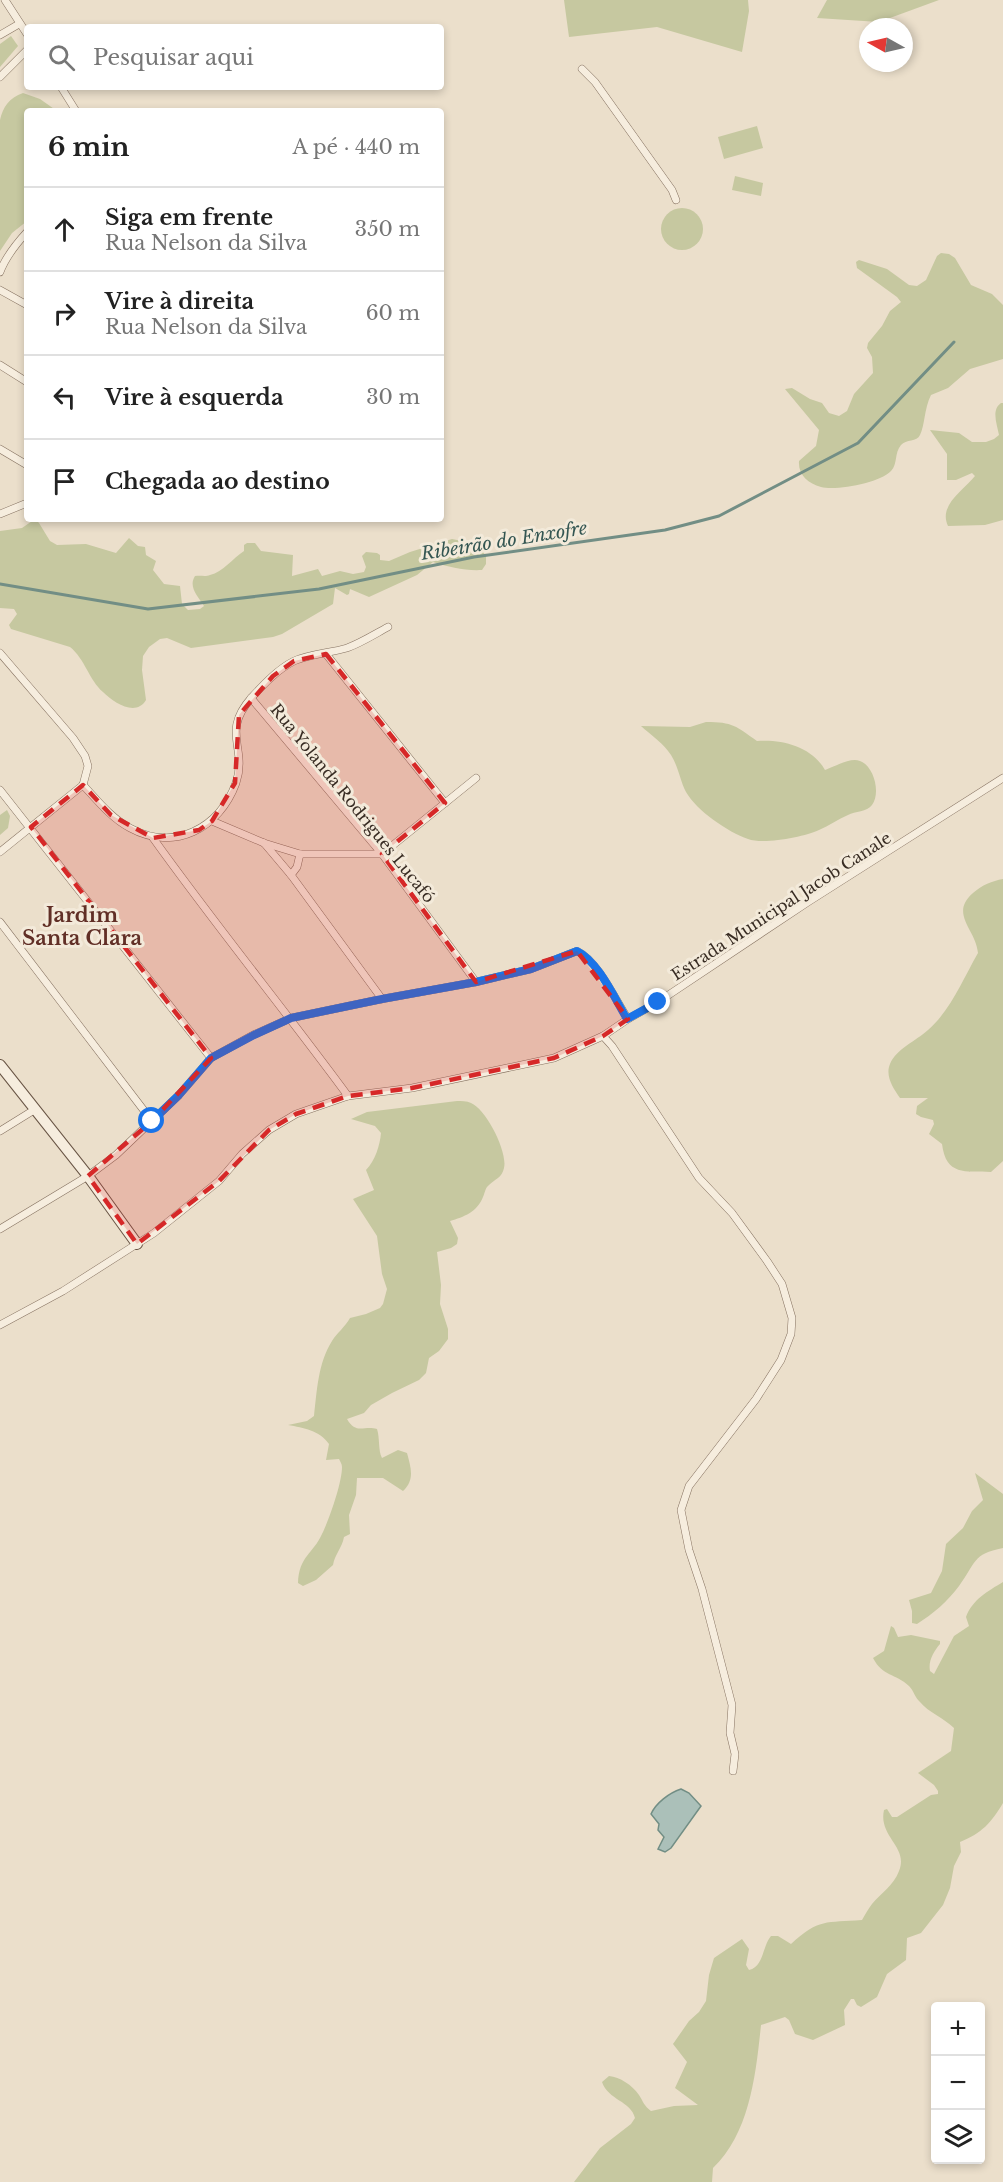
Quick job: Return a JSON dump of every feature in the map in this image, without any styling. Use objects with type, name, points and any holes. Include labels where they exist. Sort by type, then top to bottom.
[{"type":"street","points":[[5,0],[24,30]]},
{"type":"street","points":[[0,35],[19,24]]},
{"type":"street","points":[[0,77],[24,53]]},
{"type":"street","points":[[582,69],[595,82],[672,190],[676,200]]},
{"type":"street","points":[[63,90],[74,108]]},
{"type":"street","points":[[0,272],[13,247],[24,235]]},
{"type":"street","points":[[0,290],[24,303]]},
{"type":"street","points":[[0,365],[24,380]]},
{"type":"street","points":[[0,449],[24,463]]},
{"type":"street","points":[[0,514],[24,504]]},
{"type":"street","points":[[83,785],[111,815],[129,828],[153,838],[175,837],[198,830],[212,821],[236,783],[238,755],[234,726],[251,698],[273,676],[294,661],[350,646],[388,627]]},
{"type":"street","points":[[0,654],[73,738],[85,756],[88,766],[83,785],[0,852]]},
{"type":"street","points":[[326,654],[445,803]]},
{"type":"street","name":"Rua Yolanda Rodrigues Lucafó","points":[[251,698],[382,854],[476,982]]},
{"type":"street","points":[[212,821],[264,843],[300,854],[382,854],[476,777]]},
{"type":"street","name":"Estrada Municipal Jacob Canale","points":[[0,1325],[63,1291],[154,1233],[219,1181],[269,1130],[296,1114],[348,1096],[412,1088],[554,1058],[603,1036],[1003,778]]},
{"type":"street","points":[[0,789],[211,1058]]},
{"type":"street","points":[[153,838],[348,1096]]},
{"type":"street","points":[[264,843],[291,875],[382,999]]},
{"type":"street","points":[[291,875],[297,867],[300,854]]},
{"type":"street","points":[[0,922],[152,1121]]},
{"type":"street","points":[[0,1229],[88,1176],[116,1155],[179,1095],[211,1058],[291,1018],[476,982],[531,969],[577,951],[584,954],[593,965],[627,1019]]},
{"type":"street","points":[[603,1036],[612,1046],[699,1178],[732,1213],[767,1261],[782,1284],[792,1318],[790,1334],[781,1360],[756,1399],[689,1486],[681,1510],[732,1705],[730,1734],[735,1754],[733,1771]]},
{"type":"street","points":[[0,1065],[88,1176],[138,1244]]},
{"type":"street","points":[[0,1131],[34,1110]]},
{"type":"highlighted area","points":[[326,654],[445,803],[382,854],[476,982],[577,951],[628,1019],[603,1036],[554,1058],[412,1088],[348,1096],[296,1114],[269,1130],[219,1181],[137,1244],[88,1176],[152,1121],[211,1058],[31,827],[83,785],[111,815],[153,838],[199,830],[212,821],[235,783],[239,715],[273,676],[294,661]]},
{"type":"green space","points":[[564,0],[748,0],[749,11],[742,52],[657,27],[569,37]]},
{"type":"green space","points":[[827,0],[939,0],[890,18],[859,18],[859,21],[817,18]]},
{"type":"green space","points":[[11,36],[18,46],[0,67],[0,44]]},
{"type":"green space","points":[[23,93],[40,99],[53,108],[24,108],[24,223],[12,233],[0,251],[0,120],[7,104]]},
{"type":"green space","points":[[757,126],[763,148],[724,159],[718,137]]},
{"type":"green space","points":[[735,176],[763,183],[761,196],[732,190]]},
{"type":"green space","points":[[682,208],[697,214],[703,229],[697,244],[682,250],[667,244],[661,229],[667,214]]},
{"type":"green space","points":[[941,253],[955,258],[971,285],[992,294],[1003,305],[1003,359],[970,369],[948,388],[931,395],[919,437],[901,445],[897,451],[893,468],[885,475],[847,487],[828,488],[812,483],[802,474],[799,461],[816,446],[819,430],[785,389],[792,388],[822,403],[829,413],[839,416],[847,411],[854,394],[873,373],[872,357],[867,348],[868,343],[882,326],[890,311],[901,302],[857,268],[856,262],[859,260],[887,269],[909,285],[917,286],[926,280],[937,256]]},
{"type":"green space","points":[[1003,403],[1003,520],[985,525],[948,526],[946,511],[949,505],[975,476],[972,473],[956,480],[947,480],[947,454],[930,430],[959,433],[972,442],[986,442],[994,439],[999,435],[995,413]]},
{"type":"green space","points":[[31,522],[38,522],[50,541],[57,545],[86,544],[116,553],[129,538],[138,546],[145,547],[146,555],[156,561],[153,570],[164,584],[180,586],[182,604],[188,610],[200,609],[204,606],[193,588],[195,576],[208,576],[219,571],[244,551],[244,545],[247,543],[255,543],[261,551],[293,555],[292,576],[318,569],[322,576],[340,571],[353,574],[364,572],[366,567],[362,556],[366,552],[377,553],[380,555],[380,560],[389,561],[452,539],[479,547],[486,556],[486,564],[482,570],[476,570],[433,562],[417,575],[369,597],[350,589],[347,595],[335,588],[333,604],[273,637],[191,648],[167,638],[160,639],[149,647],[143,656],[142,670],[146,700],[142,705],[131,708],[119,704],[98,687],[80,657],[70,647],[11,629],[9,625],[17,614],[14,609],[0,608],[0,531],[22,528]]},
{"type":"green space","points":[[706,722],[734,726],[757,741],[777,741],[796,746],[813,755],[825,770],[847,761],[860,761],[869,768],[875,780],[875,800],[867,809],[841,818],[812,833],[763,841],[740,836],[714,820],[691,799],[684,788],[671,755],[641,726],[690,727]]},
{"type":"green space","points":[[7,810],[10,816],[8,828],[0,835],[0,815]]},
{"type":"green space","points":[[1003,879],[1003,1161],[991,1172],[965,1171],[952,1167],[944,1154],[942,1144],[929,1134],[934,1124],[933,1120],[916,1114],[917,1106],[928,1098],[900,1098],[890,1082],[888,1073],[890,1064],[897,1054],[928,1030],[943,1013],[978,953],[964,915],[963,908],[966,901],[984,886]]},
{"type":"green space","points":[[457,1101],[471,1103],[483,1113],[495,1132],[503,1152],[504,1168],[502,1174],[488,1186],[474,1210],[450,1221],[458,1238],[457,1244],[437,1252],[441,1285],[440,1304],[448,1329],[448,1339],[439,1351],[429,1358],[426,1373],[419,1380],[371,1405],[364,1413],[347,1419],[357,1428],[377,1429],[382,1458],[398,1450],[407,1453],[411,1478],[403,1491],[383,1478],[357,1478],[356,1495],[349,1515],[350,1534],[344,1537],[333,1565],[316,1580],[303,1586],[298,1583],[301,1567],[328,1520],[338,1492],[342,1466],[339,1459],[326,1460],[329,1444],[325,1439],[311,1430],[288,1425],[307,1421],[314,1416],[321,1368],[332,1341],[350,1318],[380,1308],[387,1289],[382,1274],[377,1236],[353,1199],[374,1190],[366,1170],[376,1153],[381,1133],[375,1126],[351,1119],[367,1112]]},
{"type":"green space","points":[[975,1473],[1003,1494],[1003,1548],[985,1553],[980,1557],[945,1602],[917,1624],[912,1623],[909,1600],[931,1593],[942,1571],[946,1544],[963,1528],[972,1511],[983,1500]]},
{"type":"green space","points":[[1003,1582],[1003,1803],[985,1827],[960,1842],[961,1852],[954,1866],[950,1888],[943,1905],[921,1933],[907,1938],[906,1960],[887,1974],[877,1997],[861,2007],[854,1999],[851,1999],[844,2010],[845,2025],[813,2040],[795,2034],[789,2020],[785,2017],[761,2025],[757,2063],[749,2101],[735,2138],[713,2168],[712,2182],[574,2182],[600,2148],[631,2124],[635,2118],[629,2108],[605,2088],[602,2082],[609,2076],[629,2085],[651,2111],[674,2106],[698,2105],[675,2088],[687,2062],[673,2044],[706,2001],[709,1975],[714,1958],[742,1939],[749,1949],[746,1965],[749,1970],[754,1968],[758,1965],[771,1936],[778,1936],[791,1944],[809,1930],[824,1923],[862,1920],[872,1904],[894,1881],[901,1863],[900,1855],[885,1828],[884,1810],[887,1809],[892,1817],[897,1817],[931,1795],[938,1794],[934,1785],[918,1773],[951,1751],[954,1728],[923,1706],[909,1686],[881,1669],[873,1658],[884,1651],[891,1626],[898,1637],[911,1635],[940,1641],[930,1664],[930,1671],[934,1674],[954,1636],[969,1626],[966,1617],[972,1606],[981,1596]]},
{"type":"water","points":[[681,1789],[689,1793],[701,1806],[671,1848],[665,1852],[658,1849],[664,1837],[658,1830],[659,1824],[651,1814],[663,1799]]},
{"type":"waterway","name":"Ribeirão do Enxofre","points":[[0,584],[148,609],[319,589],[474,557],[665,530],[719,516],[858,443],[954,342]]},
{"type":"district","name":"Jardim Santa Clara","points":[[82,926]]},
{"type":"route","points":[[152,1121],[179,1095],[211,1058],[228,1047],[291,1018],[476,982],[531,969],[577,951],[584,954],[593,965],[627,1019],[658,1002]]}]
